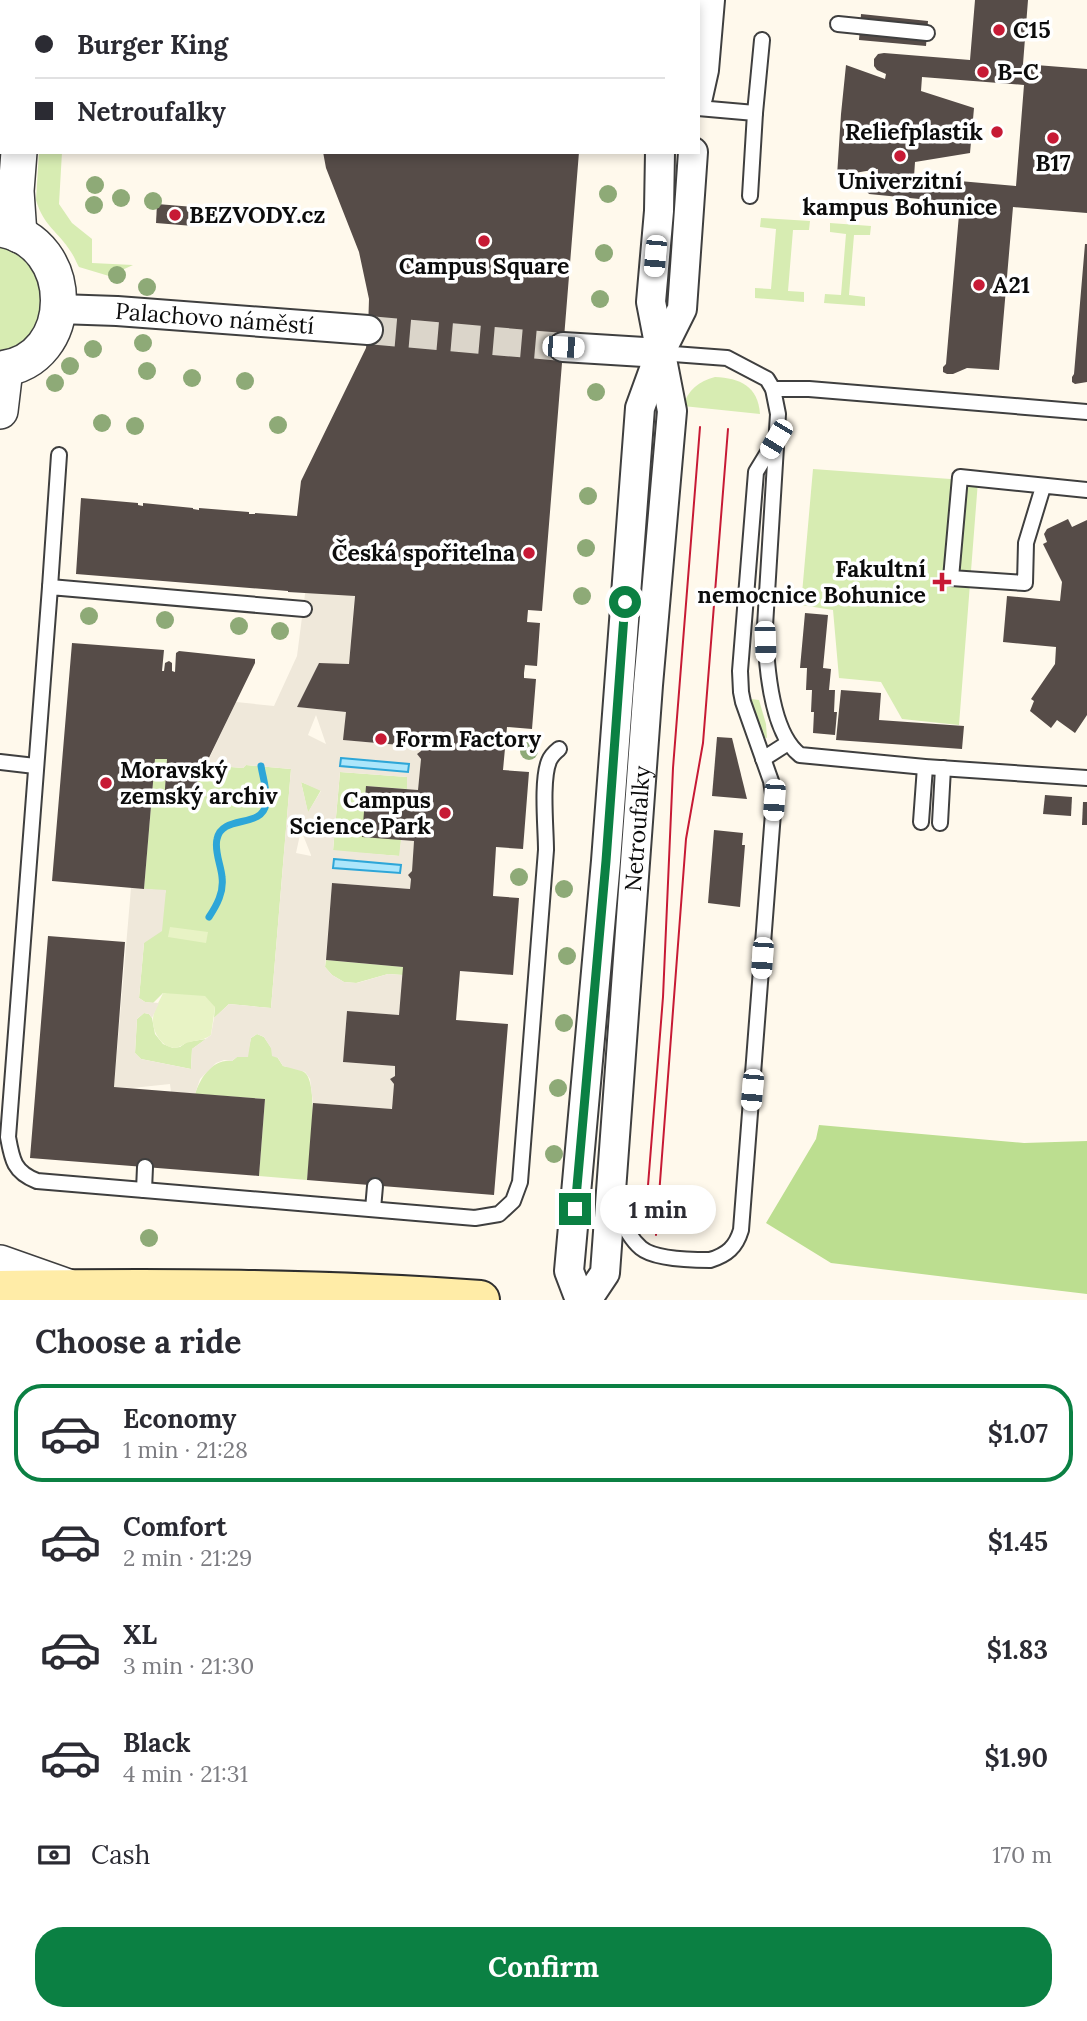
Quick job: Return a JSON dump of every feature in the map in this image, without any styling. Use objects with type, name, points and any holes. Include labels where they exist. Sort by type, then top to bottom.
[{"type":"main road","points":[[0,1290],[327,1292],[480,1300]]},
{"type":"street","points":[[700,88],[710,0]]},
{"type":"street","points":[[0,411],[3,369],[19,364],[41,347],[53,329],[59,309],[60,294],[51,265],[32,243],[10,232],[19,154]]},
{"type":"street","name":"Netroufalky","points":[[587,1300],[605,1273],[648,685],[672,411],[651,302],[659,211],[660,154]]},
{"type":"street","name":"Netroufalky","points":[[580,1300],[569,1271],[606,861],[639,408],[660,353],[682,309],[693,154]]},
{"type":"street","name":"Palachovo náměstí","points":[[59,309],[368,330]]},
{"type":"street","points":[[563,347],[660,353]]},
{"type":"street","points":[[0,1263],[75,1289]]},
{"type":"lane","points":[[838,24],[927,33]]},
{"type":"lane","points":[[750,196],[762,40]]},
{"type":"lane","points":[[700,108],[755,113]]},
{"type":"lane","points":[[660,353],[727,358],[767,379],[773,389],[778,414],[765,625],[766,658],[777,714],[788,743],[800,755],[1087,778]]},
{"type":"lane","points":[[773,389],[810,389],[1087,412]]},
{"type":"lane","points":[[610,1199],[633,1240],[651,1255],[702,1260],[719,1257],[733,1247],[741,1230],[774,800],[771,781],[741,692],[740,671],[756,472],[776,439]]},
{"type":"lane","points":[[59,455],[8,1137],[11,1158],[22,1175],[37,1181],[475,1218],[499,1214],[513,1201],[520,1182],[546,850],[547,764],[552,754],[559,749]]},
{"type":"lane","points":[[1043,486],[1026,543],[1025,583],[951,578],[960,477],[1087,490]]},
{"type":"lane","points":[[50,587],[304,609]]},
{"type":"lane","points":[[763,759],[788,743]]},
{"type":"lane","points":[[0,762],[35,766]]},
{"type":"lane","points":[[921,822],[925,767]]},
{"type":"lane","points":[[940,823],[943,768]]},
{"type":"lane","points":[[144,1190],[145,1167]]},
{"type":"lane","points":[[373,1209],[375,1186]]},
{"type":"green space","points":[[39,154],[62,154],[59,204],[72,223],[92,239],[92,263],[133,265],[109,276],[79,267],[66,245],[43,217],[36,200]]},
{"type":"green space","points":[[761,218],[810,221],[809,230],[793,230],[788,291],[804,292],[804,302],[755,298],[755,288],[771,289],[776,229],[760,227]]},
{"type":"green space","points":[[830,223],[871,226],[870,235],[854,235],[849,295],[865,297],[865,306],[824,303],[825,294],[841,295],[846,234],[830,232]]},
{"type":"green space","points":[[0,242],[38,265],[46,322],[0,359]]},
{"type":"green space","points":[[715,377],[732,379],[746,385],[756,397],[760,414],[683,406],[695,387]]},
{"type":"green space","points":[[813,469],[978,481],[959,725],[902,719],[881,682],[839,678],[833,610],[801,605]]},
{"type":"green space","points":[[751,699],[759,700],[767,738],[762,737]]},
{"type":"green space","points":[[155,759],[167,759],[164,804],[176,808],[187,805],[206,765],[291,769],[271,1008],[229,1004],[214,1018],[215,1007],[163,993],[153,1003],[139,998],[144,943],[166,891],[144,889]]},
{"type":"green space","points":[[340,772],[407,777],[407,789],[366,786],[401,840],[400,856],[333,851]]},
{"type":"green space","points":[[301,782],[321,790],[308,813]]},
{"type":"green space","points":[[170,927],[208,932],[206,943],[168,937]]},
{"type":"green space","points":[[326,960],[403,967],[403,975],[388,974],[356,983],[344,982],[325,967]]},
{"type":"green space","points":[[163,993],[205,996],[215,1007],[211,1035],[176,1048],[161,1042],[153,1019]]},
{"type":"green space","points":[[144,1013],[152,1018],[155,1034],[163,1044],[173,1048],[187,1042],[206,1039],[192,1049],[191,1069],[141,1059],[135,1053],[137,1019]]},
{"type":"green space","points":[[257,1034],[264,1037],[283,1066],[304,1072],[309,1079],[313,1106],[307,1180],[259,1176],[265,1099],[195,1094],[208,1070],[219,1063],[232,1061],[249,1047],[251,1038]]},
{"type":"green space","points":[[819,1125],[1024,1143],[1087,1141],[1087,1294],[831,1263],[766,1223],[816,1139]]},
{"type":"shaded area","points":[[346,154],[391,154],[395,194],[399,194],[400,200],[397,201],[415,252],[418,251],[419,258],[416,259],[424,306],[428,307],[428,313],[424,313],[421,358],[424,360],[423,366],[419,366],[402,416],[374,466],[367,493],[371,494],[361,516],[349,664],[319,663],[297,707],[346,712],[344,740],[422,747],[417,754],[421,759],[418,790],[407,789],[407,777],[340,772],[333,850],[399,856],[401,840],[414,841],[412,871],[408,875],[411,879],[410,889],[332,883],[325,967],[344,982],[357,983],[388,974],[403,975],[399,1015],[347,1011],[343,1062],[395,1066],[395,1076],[390,1079],[394,1084],[392,1109],[313,1103],[310,1079],[305,1072],[283,1066],[278,1058],[272,1056],[271,1048],[264,1037],[257,1034],[251,1038],[248,1057],[216,1063],[200,1079],[195,1094],[171,1092],[170,1084],[114,1087],[131,888],[166,890],[162,931],[144,943],[139,998],[145,1002],[159,1003],[152,1018],[144,1013],[137,1019],[135,1053],[141,1059],[191,1069],[192,1049],[211,1035],[214,1018],[229,1004],[271,1008],[291,769],[206,765],[236,702],[274,706],[297,656],[309,552],[307,545],[310,545],[312,517],[324,470],[381,376],[387,304],[378,241],[360,210],[349,175]],"holes":[[[316,715],[326,744],[308,735]],[[342,758],[408,764],[408,771],[341,766]],[[301,782],[321,791],[308,812]],[[301,830],[311,856],[296,853]],[[334,860],[401,865],[400,873],[333,868]]]},
{"type":"water","points":[[341,758],[409,764],[408,772],[340,766]]},
{"type":"water","points":[[334,859],[401,865],[400,873],[333,868]]},
{"type":"building","points":[[975,0],[1028,0],[1023,64],[1087,69],[1087,213],[1013,207],[999,370],[967,368],[947,374],[943,372],[943,367],[946,364],[960,203],[869,194],[864,188],[864,180],[877,174],[878,169],[837,176],[841,114],[846,65],[885,79],[886,74],[874,66],[874,59],[878,54],[970,60]],"holes":[[[922,77],[1024,85],[1016,186],[914,177],[915,162],[970,153],[974,108],[921,91]]]},
{"type":"building","points":[[861,14],[928,21],[926,46],[859,40]]},
{"type":"building","points":[[323,154],[579,154],[542,611],[528,610],[527,622],[540,623],[537,666],[525,665],[524,673],[524,678],[536,679],[532,729],[507,727],[503,770],[529,772],[523,849],[496,847],[493,896],[519,898],[513,975],[460,971],[456,1020],[508,1024],[494,1195],[307,1180],[313,1103],[392,1109],[394,1084],[390,1079],[395,1076],[395,1066],[343,1062],[347,1011],[399,1015],[403,967],[326,960],[332,883],[410,889],[411,879],[408,875],[412,871],[414,841],[362,837],[366,786],[418,790],[421,759],[417,754],[422,747],[343,740],[346,712],[297,707],[319,663],[349,664],[355,596],[76,574],[81,498],[138,503],[143,506],[143,503],[199,510],[297,516],[301,481],[366,348],[368,330],[369,299],[359,252],[326,168]]},
{"type":"building","name":"BEZVODY.cz","points":[[157,204],[194,207],[193,226],[156,223]]},
{"type":"building","points":[[1085,244],[1087,382],[1075,384],[1072,377]]},
{"type":"building","points":[[1068,519],[1072,527],[1087,520],[1087,715],[1075,733],[1057,720],[1051,728],[1030,711],[1034,701],[1031,699],[1055,664],[1056,647],[1003,642],[1007,596],[1060,601],[1062,582],[1043,544],[1047,542],[1044,534],[1047,529]]},
{"type":"building","points":[[805,613],[828,615],[823,668],[831,669],[829,690],[835,690],[835,735],[813,733],[812,690],[806,690],[807,668],[800,668]]},
{"type":"building","name":"Moravský zemský archiv","points":[[72,643],[164,650],[162,671],[165,663],[169,661],[172,663],[172,671],[175,672],[176,653],[179,651],[255,659],[185,807],[166,806],[164,803],[167,759],[155,759],[144,889],[52,881]]},
{"type":"building","points":[[841,690],[881,693],[879,720],[964,726],[962,749],[836,740]]},
{"type":"building","points":[[717,737],[732,738],[747,799],[712,796]]},
{"type":"building","points":[[1045,795],[1072,797],[1071,816],[1043,814]]},
{"type":"building","points":[[1083,802],[1087,802],[1087,825],[1082,825]]},
{"type":"building","points":[[714,830],[743,833],[742,845],[745,845],[740,907],[708,903]]},
{"type":"building","points":[[48,936],[125,942],[114,1087],[265,1099],[259,1176],[30,1158]]},
{"type":"waterway","points":[[209,917],[222,888],[217,839],[220,831],[226,827],[263,812],[266,795],[261,766]]},
{"type":"tunnel","points":[[368,330],[563,347]]},
{"type":"tram line","points":[[645,1223],[663,997],[673,768],[700,427]]},
{"type":"tram line","points":[[656,1235],[686,839],[703,743],[728,429]]},
{"type":"place","name":"C15","points":[[999,30]]},
{"type":"place","name":"B-C","points":[[983,72]]},
{"type":"place","name":"Reliefplastik","points":[[997,132]]},
{"type":"place","name":"B17","points":[[1053,138]]},
{"type":"place","name":"Univerzitní kampus Bohunice","points":[[900,156]]},
{"type":"place","name":"BEZVODY.cz","points":[[175,215]]},
{"type":"place","name":"Campus Square","points":[[484,241]]},
{"type":"place","name":"A21","points":[[979,285]]},
{"type":"place","name":"Česká spořitelna","points":[[529,553]]},
{"type":"place","name":"Fakultní nemocnice Bohunice","points":[[942,582]]},
{"type":"place","name":"Form Factory","points":[[381,739]]},
{"type":"place","name":"Moravský zemský archiv","points":[[106,783]]},
{"type":"place","name":"Campus Science Park","points":[[445,813]]},
{"type":"route","points":[[575,1209],[606,861],[625,602]]}]
